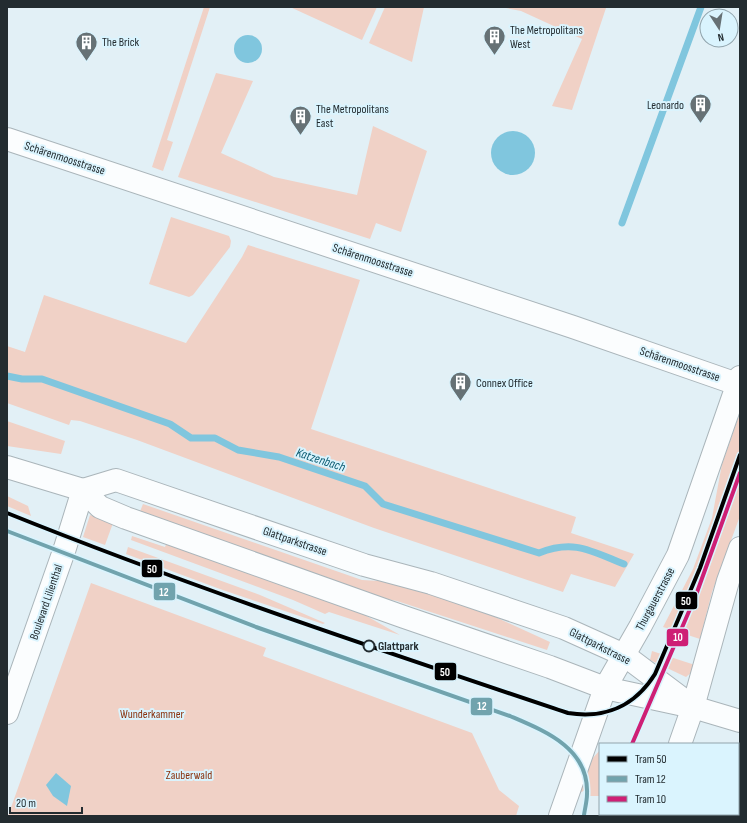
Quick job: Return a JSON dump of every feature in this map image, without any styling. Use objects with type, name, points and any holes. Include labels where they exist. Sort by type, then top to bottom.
[{"type":"street","name":"Schärenmoosstrasse","points":[[7,139],[739,380]]},
{"type":"street","name":"Thurgauerstrasse","points":[[560,816],[605,688],[678,555],[739,380]]},
{"type":"street","points":[[7,467],[83,490],[100,507],[126,518],[404,617],[532,660],[605,688],[693,707],[740,721]]},
{"type":"street","name":"Glattparkstrasse","points":[[83,490],[116,480],[364,565],[431,583],[564,628],[624,655],[693,707]]},
{"type":"street","name":"Boulevard Lilienthal","points":[[7,713],[65,548],[83,490]]},
{"type":"street","points":[[680,743],[693,707],[728,581],[740,548]]},
{"type":"green space","points":[[204,7],[210,7],[167,140],[173,142],[163,171],[152,167]]},
{"type":"green space","points":[[290,7],[377,7],[362,40]]},
{"type":"green space","points":[[385,7],[424,7],[412,62],[369,43]]},
{"type":"green space","points":[[501,7],[606,8],[572,110],[552,106],[582,39],[521,11]]},
{"type":"green space","points":[[216,73],[253,81],[221,153],[274,177],[357,195],[373,126],[427,151],[401,232],[376,223],[370,239],[178,177]]},
{"type":"green space","points":[[171,217],[229,236],[231,241],[230,247],[193,295],[189,297],[149,284]]},
{"type":"green space","points":[[248,245],[360,280],[311,429],[576,517],[571,533],[634,554],[615,587],[571,574],[563,592],[374,528],[137,440],[80,421],[71,420],[69,425],[7,403],[7,346],[25,352],[44,295],[186,343],[242,257]]},
{"type":"green space","points":[[740,413],[740,516],[712,592],[700,639],[663,627],[693,569],[712,518],[722,464]]},
{"type":"green space","points":[[7,421],[65,441],[61,454],[7,446]]},
{"type":"green space","points":[[7,496],[28,506],[31,516],[7,506]]},
{"type":"green space","points":[[143,504],[362,580],[397,582],[493,616],[550,642],[547,650],[397,601],[368,595],[139,514]]},
{"type":"green space","points":[[90,515],[113,523],[105,545],[83,537]]},
{"type":"green space","points":[[132,536],[165,547],[167,542],[363,614],[400,635],[329,612],[325,614],[293,600],[131,540]]},
{"type":"green space","points":[[128,547],[260,595],[325,623],[323,624],[220,589],[126,554]]},
{"type":"green space","name":"Wunderkammer","points":[[91,583],[266,648],[263,656],[472,733],[499,790],[519,806],[516,816],[8,816]]},
{"type":"green space","points":[[652,651],[695,665],[692,672],[686,677],[650,660]]},
{"type":"green space","points":[[599,751],[599,796],[586,796],[585,790],[578,794],[592,759]]},
{"type":"water","points":[[248,35],[258,39],[262,49],[258,59],[248,63],[238,59],[234,49],[238,39]]},
{"type":"water","points":[[509,131],[517,131],[529,137],[535,149],[535,157],[529,169],[517,175],[509,175],[497,169],[491,157],[491,149],[497,137]]},
{"type":"water","points":[[56,773],[71,786],[67,806],[53,796],[46,785]]},
{"type":"waterway","points":[[622,223],[701,7]]},
{"type":"waterway","name":"Katzenbach","points":[[7,376],[22,379],[42,379],[170,424],[191,438],[215,438],[238,450],[279,457],[365,486],[383,504],[539,553],[562,547],[582,548],[624,564]]},
{"type":"tram line","name":"50","points":[[7,513],[146,567],[356,642],[568,713],[594,714],[607,712],[628,702],[647,685],[655,674],[700,568],[740,455]]},
{"type":"tram line","name":"10","points":[[632,743],[696,595],[740,473]]},
{"type":"tram line","name":"12","points":[[7,531],[256,627],[510,716],[537,728],[562,743],[573,753],[581,765],[586,778],[587,794],[584,815]]},
{"type":"place","name":"The Metropolitans West","points":[[495,56]]},
{"type":"place","name":"The Brick","points":[[87,62]]},
{"type":"place","name":"Leonardo","points":[[700,124]]},
{"type":"place","name":"The Metropolitans East","points":[[300,136]]},
{"type":"place","name":"Connex Office","points":[[460,402]]},
{"type":"place","name":"Glattpark","points":[[369,646]]},
{"type":"park label","name":"Zauberwald","points":[[189,775]]}]
